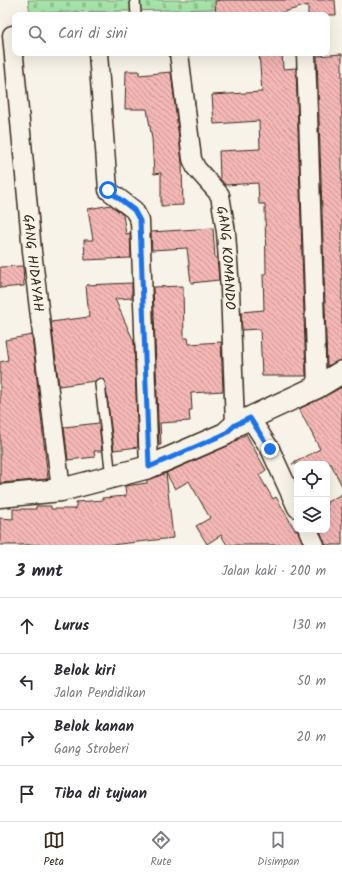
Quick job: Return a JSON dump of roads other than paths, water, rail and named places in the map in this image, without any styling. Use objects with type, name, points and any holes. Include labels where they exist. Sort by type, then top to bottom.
[{"type":"street","name":"GANG HIDAYAH","points":[[9,35],[32,251],[61,490]]},
{"type":"street","points":[[98,56],[108,190],[134,210],[140,221],[149,467]]},
{"type":"street","name":"GANG KOMANDO","points":[[179,56],[192,158],[196,168],[220,195],[226,232],[243,422]]},
{"type":"street","points":[[306,56],[317,387]]},
{"type":"street","points":[[0,496],[61,490],[149,467],[225,434],[243,422],[317,387],[342,372]]},
{"type":"street","points":[[243,422],[270,449],[294,501]]},
{"type":"lane","points":[[134,0],[136,12]]},
{"type":"lane","points":[[100,384],[111,477]]}]
